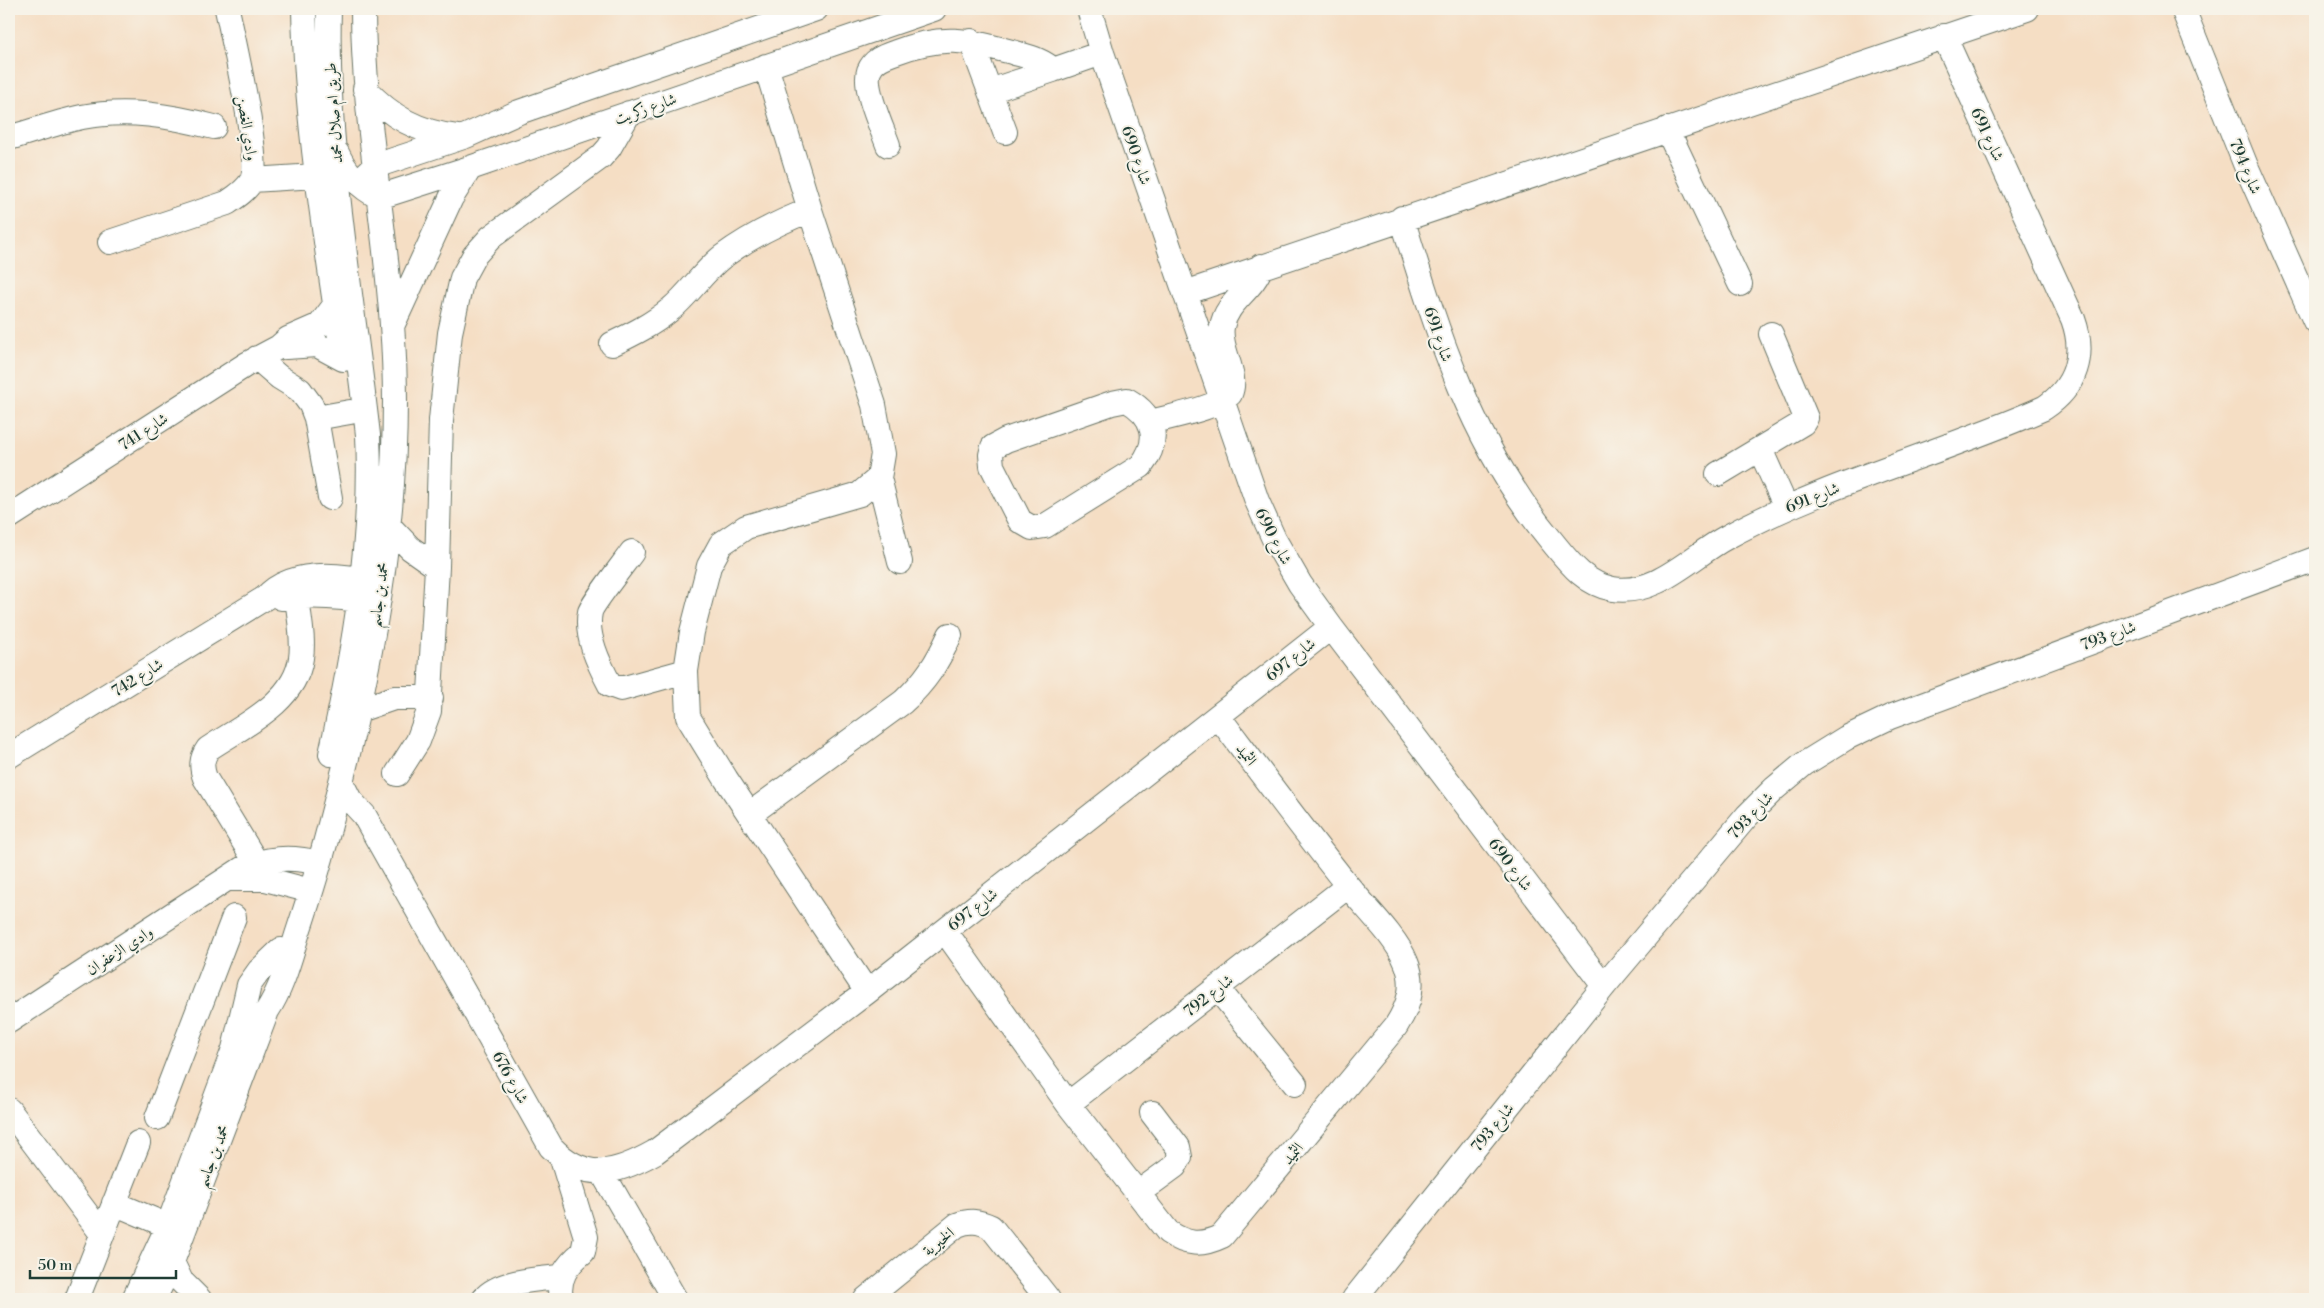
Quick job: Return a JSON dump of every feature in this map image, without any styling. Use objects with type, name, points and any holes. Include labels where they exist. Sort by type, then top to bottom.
[{"type":"street","name":"وادي الغصن","points":[[110,242],[227,203],[237,197],[252,180],[254,150],[227,9]]},
{"type":"street","points":[[304,9],[305,57],[316,176],[343,359],[357,475],[368,500]]},
{"type":"street","name":"طريق ام صلال محمد","points":[[329,9],[330,74],[342,218]]},
{"type":"street","name":"طريق ام صلال محمد","points":[[363,9],[365,89],[375,166]]},
{"type":"street","points":[[342,218],[345,206],[358,183],[375,166],[461,137],[519,112],[816,9]]},
{"type":"street","name":"شارع زكريت","points":[[379,197],[470,168],[934,9]]},
{"type":"street","name":"شارع 690","points":[[1089,9],[1221,400],[1257,501],[1274,539],[1300,584],[1331,627],[1604,986]]},
{"type":"street","points":[[1185,292],[2027,9]]},
{"type":"street","name":"شارع 794","points":[[2182,9],[2250,175],[2315,320]]},
{"type":"street","name":"شارع 691","points":[[1402,218],[1438,333],[1466,404],[1483,438],[1523,502],[1573,567],[1588,580],[1613,589],[1639,588],[1652,585],[1723,539],[1786,507],[2044,408],[2064,392],[2076,370],[2080,344],[2073,319],[1944,36]]},
{"type":"street","points":[[888,145],[868,84],[869,71],[873,65],[885,56],[914,45],[941,40],[971,41],[1044,61],[1053,70]]},
{"type":"street","points":[[971,41],[1005,132]]},
{"type":"street","points":[[990,91],[1102,52]]},
{"type":"street","points":[[766,66],[810,210],[874,405],[883,454],[879,478],[900,562]]},
{"type":"street","points":[[365,89],[388,112],[412,126],[439,134],[461,137]]},
{"type":"street","points":[[9,138],[83,117],[128,113],[173,116],[214,127]]},
{"type":"street","points":[[397,774],[424,727],[431,698],[441,420],[450,333],[462,278],[474,256],[491,237],[600,158],[609,148],[629,113]]},
{"type":"street","points":[[1667,129],[1740,284]]},
{"type":"street","points":[[335,147],[343,165],[358,183],[379,197]]},
{"type":"street","name":"محمد بن جاسم","points":[[154,1299],[172,1262],[267,1011],[283,978],[313,862],[344,699],[369,591],[388,524],[393,470],[392,326],[375,166]]},
{"type":"street","points":[[392,326],[451,198],[470,168]]},
{"type":"street","points":[[252,180],[316,176]]},
{"type":"street","points":[[612,344],[640,330],[672,308],[710,268],[743,243],[787,219],[810,210]]},
{"type":"street","name":"محمد بن جاسم","points":[[313,862],[330,825],[359,710],[369,591],[368,435],[342,218]]},
{"type":"street","points":[[1151,422],[1221,400],[1230,394],[1233,385],[1222,341],[1222,325],[1232,304],[1256,279],[1261,266]]},
{"type":"street","name":"شارع 741","points":[[9,518],[258,358],[279,347],[288,339],[320,324],[335,305]]},
{"type":"street","points":[[1718,474],[1803,423],[1806,418],[1771,334]]},
{"type":"street","name":"شارع 741","points":[[279,347],[317,345],[343,359]]},
{"type":"street","points":[[258,358],[279,377],[300,390],[311,405],[316,418],[330,498]]},
{"type":"street","points":[[1127,400],[1140,407],[1151,422],[1153,437],[1150,454],[1141,466],[1046,526],[1032,528],[1020,521],[992,466],[991,455],[993,447],[1006,440],[1112,403],[1127,400]]},
{"type":"street","points":[[316,418],[350,412]]},
{"type":"street","points":[[1760,449],[1786,507]]},
{"type":"street","points":[[867,992],[688,717],[686,671],[692,632],[709,566],[721,544],[746,527],[860,494],[879,478]]},
{"type":"street","points":[[388,524],[410,548],[437,567]]},
{"type":"street","points":[[632,552],[590,611],[591,641],[603,671],[610,685],[621,688],[686,671]]},
{"type":"street","name":"شارع 793","points":[[1354,1299],[1604,986],[1747,816],[1774,788],[1804,764],[1846,738],[1890,717],[2315,560]]},
{"type":"street","name":"شارع 742","points":[[9,756],[265,598],[282,584],[294,580],[318,577],[369,591]]},
{"type":"street","name":"شارع 742","points":[[265,598],[333,597],[369,591]]},
{"type":"street","points":[[256,862],[205,778],[202,759],[208,749],[279,701],[290,689],[301,659],[302,643],[297,597]]},
{"type":"street","name":"شارع 697","points":[[602,1172],[621,1168],[655,1152],[867,992],[1331,627]]},
{"type":"street","points":[[750,814],[909,696],[922,684],[932,670],[950,635]]},
{"type":"street","points":[[359,710],[394,698],[431,698]]},
{"type":"street","name":"الثميد","points":[[944,931],[1068,1104],[1168,1232],[1180,1240],[1194,1244],[1209,1243],[1222,1236],[1396,1026],[1406,1012],[1411,995],[1411,978],[1406,961],[1397,946],[1348,886],[1218,716]]},
{"type":"street","name":"شارع 676","points":[[341,782],[344,791],[364,815],[541,1130],[562,1158],[574,1166],[588,1171],[602,1172]]},
{"type":"street","points":[[330,825],[334,822],[351,821],[371,828]]},
{"type":"street","name":"وادي الزعفران","points":[[9,1021],[230,879],[242,869],[256,862],[279,858],[313,862]]},
{"type":"street","points":[[230,879],[265,879],[306,889]]},
{"type":"street","name":"شارع 792","points":[[1068,1104],[1348,886]]},
{"type":"street","name":"محمد بن جاسم","points":[[267,1011],[268,990],[281,950],[306,889]]},
{"type":"street","points":[[157,1118],[234,917]]},
{"type":"street","points":[[134,1299],[168,1226],[234,1050],[249,986],[259,971],[281,950]]},
{"type":"street","points":[[214,971],[249,986]]},
{"type":"street","points":[[1217,988],[1295,1084]]},
{"type":"street","points":[[9,1110],[102,1234]]},
{"type":"street","points":[[1138,1193],[1175,1166],[1180,1157],[1178,1147],[1152,1113]]},
{"type":"street","points":[[78,1299],[138,1143]]},
{"type":"street","points":[[484,1299],[488,1294],[510,1285],[561,1288],[570,1262],[583,1252],[586,1237],[562,1158]]},
{"type":"street","points":[[602,1172],[675,1299]]},
{"type":"street","points":[[114,1203],[168,1226]]},
{"type":"street","name":"الخيرية","points":[[866,1299],[957,1225],[968,1221],[982,1222],[992,1227],[1048,1299]]},
{"type":"street","points":[[172,1262],[181,1281],[199,1299]]}]
